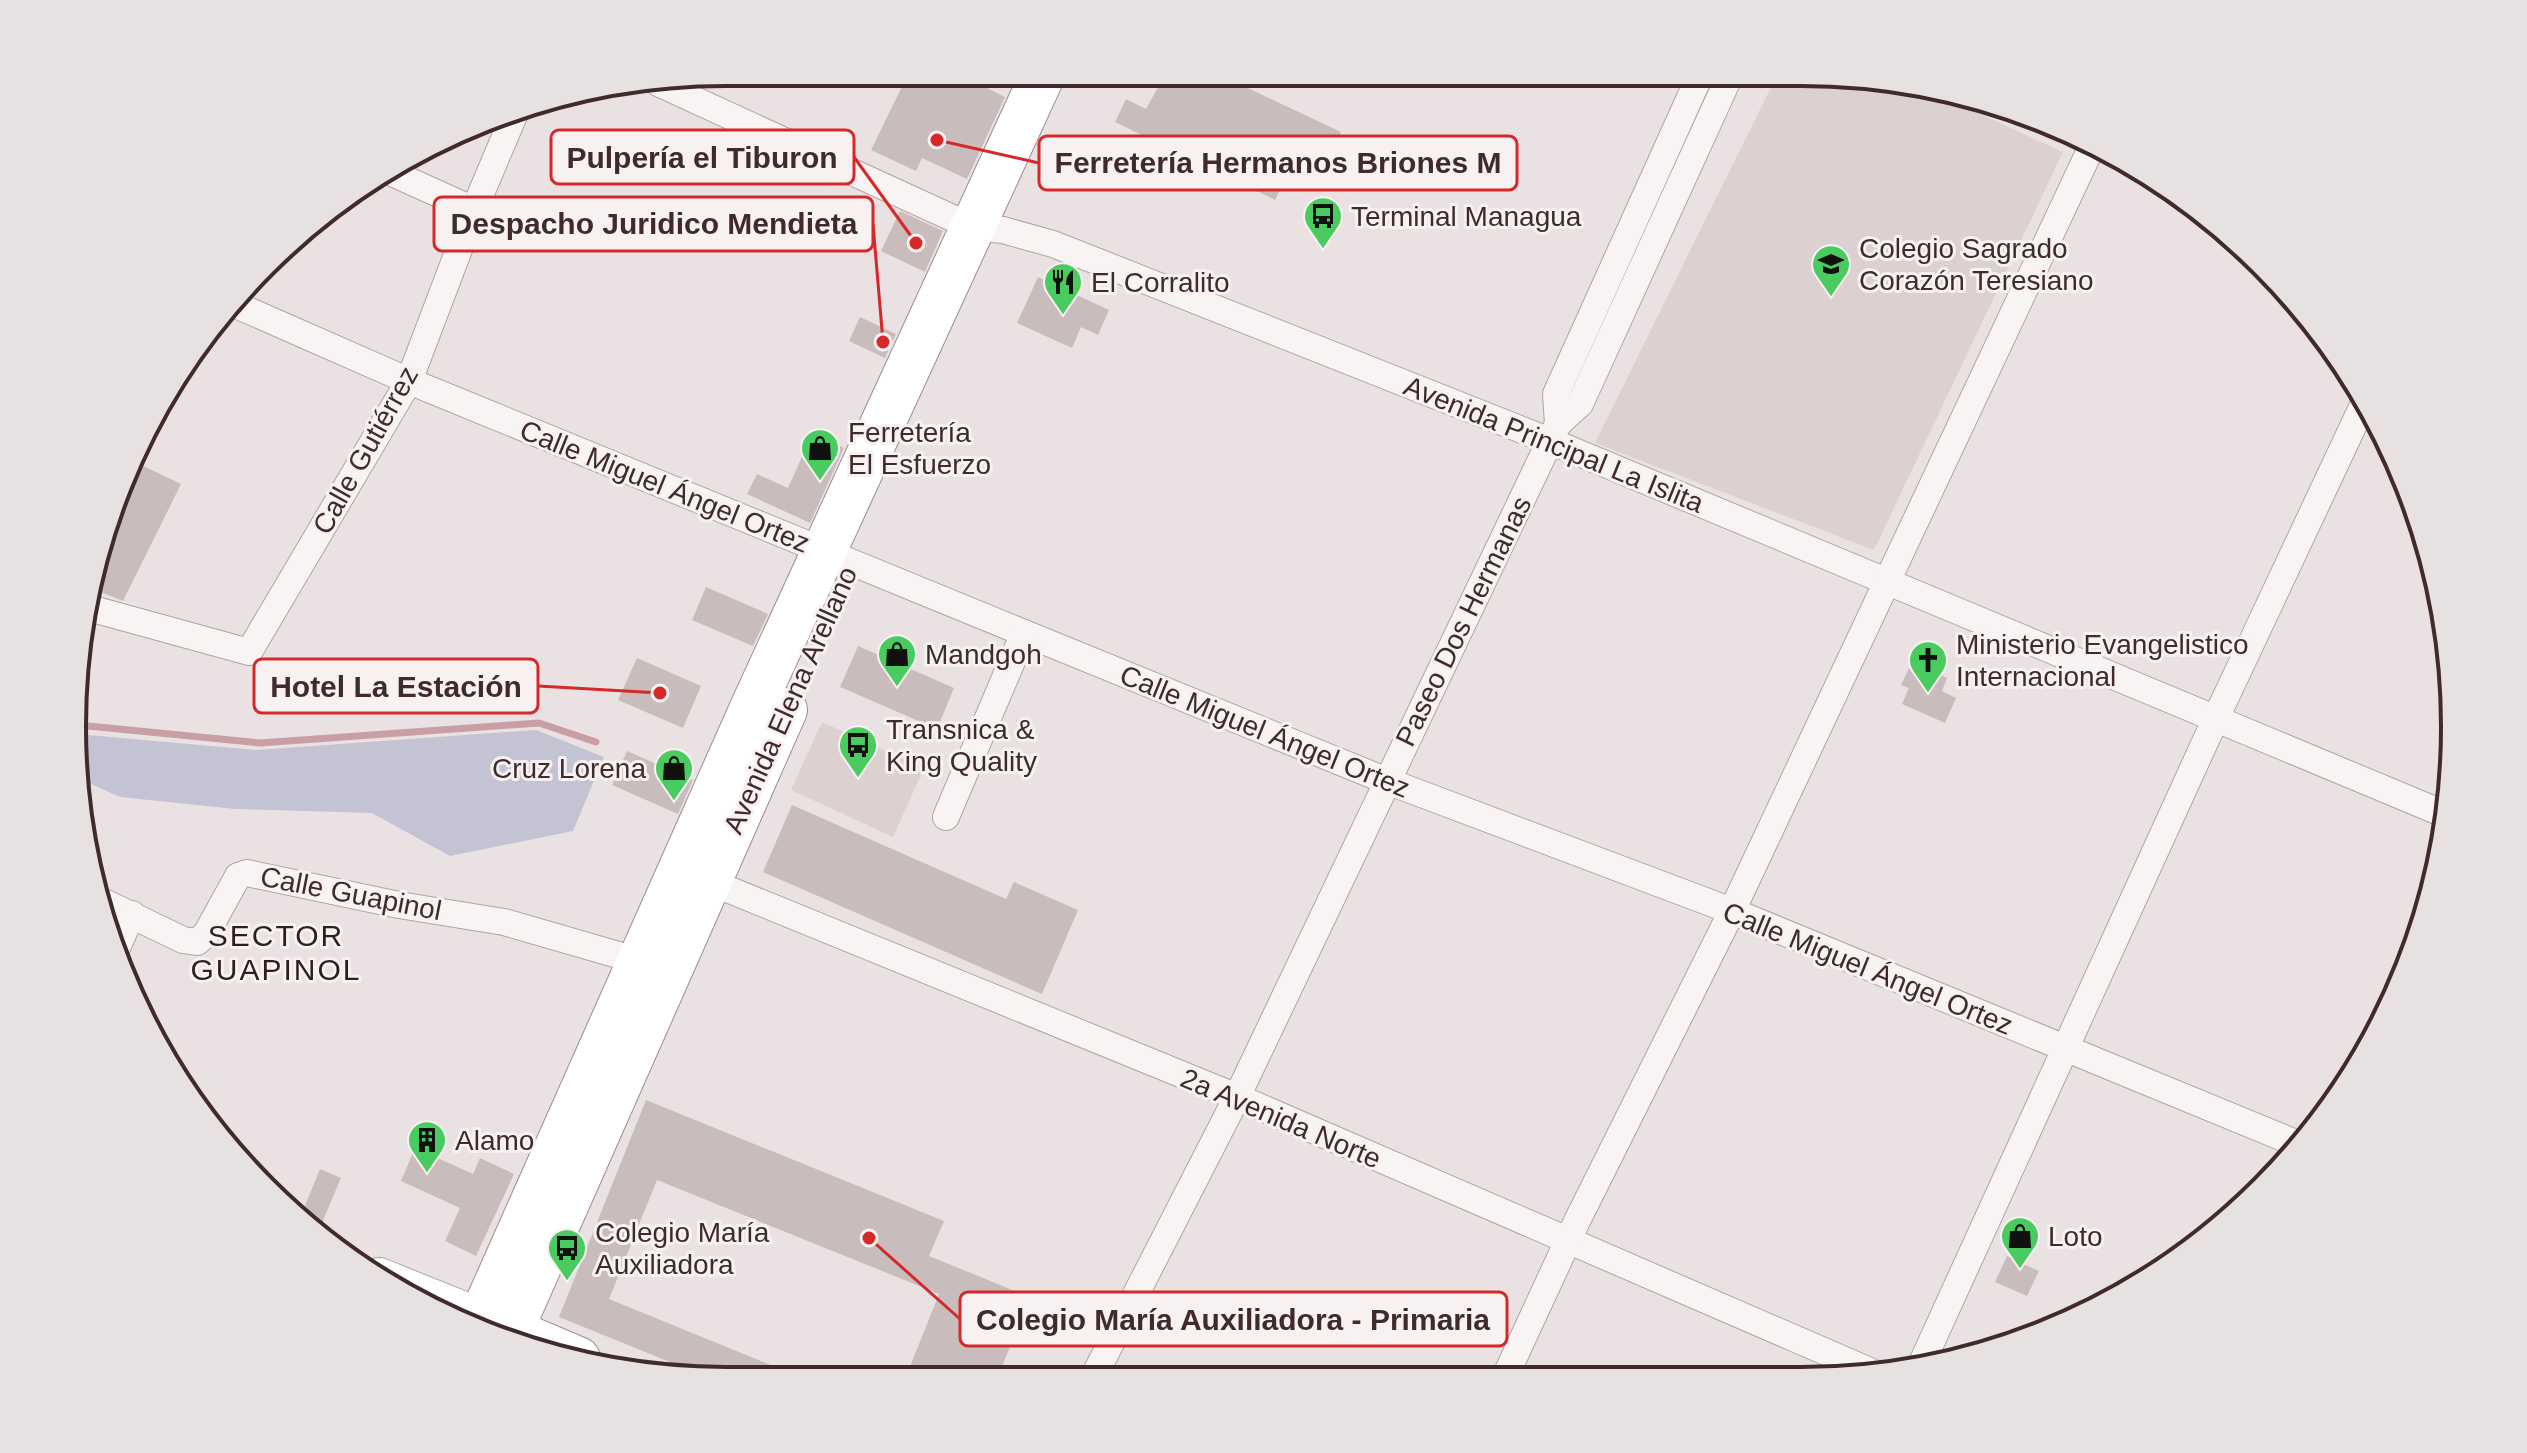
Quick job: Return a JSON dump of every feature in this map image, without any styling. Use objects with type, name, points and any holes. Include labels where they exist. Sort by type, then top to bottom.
[{"type":"highway","name":"Avenida Elena Arellano","points":[[496,1324],[694,875],[988,228],[1039,86]]},
{"type":"highway","name":"Avenida Elena Arellano","points":[[988,228],[1068,86]]},
{"type":"highway","name":"Avenida Elena Arellano","points":[[616,1052],[639,961],[694,875]]},
{"type":"street","name":"Paseo Dos Hermanas","points":[[1554,433],[1556,394],[1695,86]]},
{"type":"street","name":"Paseo Dos Hermanas","points":[[1099,1367],[1237,1097],[1554,433],[1580,404],[1725,86]]},
{"type":"street","name":"Avenida Principal La Islita","points":[[689,87],[988,228],[1053,244],[1554,433],[1888,581],[2436,810]]},
{"type":"street","name":"Calle Gutiérrez","points":[[97,610],[249,652],[409,381],[510,124]]},
{"type":"street","points":[[1510,1367],[1567,1242],[1732,911],[2088,154]]},
{"type":"street","points":[[399,176],[474,210]]},
{"type":"street","name":"Calle Miguel Ángel Ortez","points":[[242,308],[409,381],[1387,781],[1732,911],[2289,1140]]},
{"type":"street","points":[[1926,1355],[2216,718],[2359,414]]},
{"type":"street","points":[[946,817],[1024,633]]},
{"type":"street","name":"Calle Guapinol","points":[[112,905],[183,940],[197,942],[206,934],[238,876],[247,873],[399,905],[504,922],[639,961]]},
{"type":"street","name":"2a Avenida Norte","points":[[694,875],[1237,1097],[1855,1365]]},
{"type":"street","points":[[122,937],[132,914]]},
{"type":"shaded area","name":"Colegio Sagrado Corazón Teresiano","points":[[1772,86],[1842,87],[1925,98],[1969,109],[2063,152],[1874,550],[1595,443]]},
{"type":"shaded area","name":"Transnica & King Quality","points":[[822,722],[924,768],[893,837],[791,790]]},
{"type":"shaded area","points":[[536,730],[604,757],[573,831],[450,856],[372,813],[235,809],[120,797],[88,783],[86,735],[257,750]]},
{"type":"building","points":[[902,86],[983,86],[1005,97],[967,179],[922,158],[916,171],[871,150]]},
{"type":"building","points":[[1159,86],[1244,86],[1341,132],[1325,166],[1298,154],[1275,200],[1115,122],[1126,99],[1146,109]]},
{"type":"building","points":[[900,211],[943,231],[925,272],[881,251]]},
{"type":"building","name":"El Corralito","points":[[1038,277],[1109,310],[1098,335],[1081,327],[1072,348],[1017,323]]},
{"type":"building","points":[[860,317],[896,334],[885,358],[849,341]]},
{"type":"building","name":"Ferretería El Esfuerzo","points":[[819,436],[844,448],[810,523],[747,494],[757,474],[788,488],[805,450],[812,453]]},
{"type":"building","points":[[142,465],[181,484],[123,601],[100,592],[120,521]]},
{"type":"building","points":[[706,587],[768,614],[753,646],[692,620]]},
{"type":"building","name":"Mandgoh","points":[[858,646],[954,688],[937,729],[840,687]]},
{"type":"building","points":[[637,658],[701,686],[683,728],[618,700]]},
{"type":"building","name":"Ministerio Evangelistico Internacional","points":[[1912,662],[1947,678],[1942,691],[1956,698],[1945,723],[1902,704],[1909,688],[1901,685]]},
{"type":"building","name":"Cruz Lorena","points":[[627,751],[693,780],[678,814],[612,785]]},
{"type":"building","points":[[792,805],[1006,899],[1014,882],[1078,910],[1042,994],[763,872]]},
{"type":"building","points":[[646,1100],[944,1221],[929,1256],[1030,1297],[1002,1367],[910,1367],[939,1294],[657,1180],[609,1299],[776,1367],[678,1365],[559,1317]]},
{"type":"building","points":[[415,1148],[473,1174],[480,1158],[514,1174],[476,1256],[445,1241],[460,1208],[401,1181]]},
{"type":"building","points":[[320,1169],[341,1178],[322,1223],[304,1208]]},
{"type":"building","points":[[2007,1256],[2039,1271],[2027,1296],[1995,1282]]},
{"type":"waterway","points":[[86,726],[260,743],[539,723],[596,742]]},
{"type":"place","name":"Ferretería Hermanos Briones M","points":[[937,140]]},
{"type":"place","name":"Pulpería el Tiburon","points":[[916,243]]},
{"type":"place","name":"Terminal Managua","points":[[1323,250]]},
{"type":"place","name":"Colegio Sagrado Corazón Teresiano","points":[[1831,298]]},
{"type":"place","name":"El Corralito","points":[[1063,316]]},
{"type":"place","name":"Despacho Juridico Mendieta","points":[[883,342]]},
{"type":"place","name":"Ferretería El Esfuerzo","points":[[820,482]]},
{"type":"place","name":"Mandgoh","points":[[897,688]]},
{"type":"place","name":"Hotel La Estación","points":[[660,693]]},
{"type":"place","name":"Ministerio Evangelistico Internacional","points":[[1928,694]]},
{"type":"place","name":"Transnica & King Quality","points":[[858,779]]},
{"type":"place","name":"Cruz Lorena","points":[[674,802]]},
{"type":"place","name":"Alamo","points":[[427,1174]]},
{"type":"place","name":"Colegio María Auxiliadora - Primaria","points":[[869,1238]]},
{"type":"place","name":"Loto","points":[[2020,1270]]},
{"type":"place","name":"Colegio María Auxiliadora","points":[[567,1282]]},
{"type":"district","name":"SECTOR GUAPINOL","points":[[276,953]]}]
